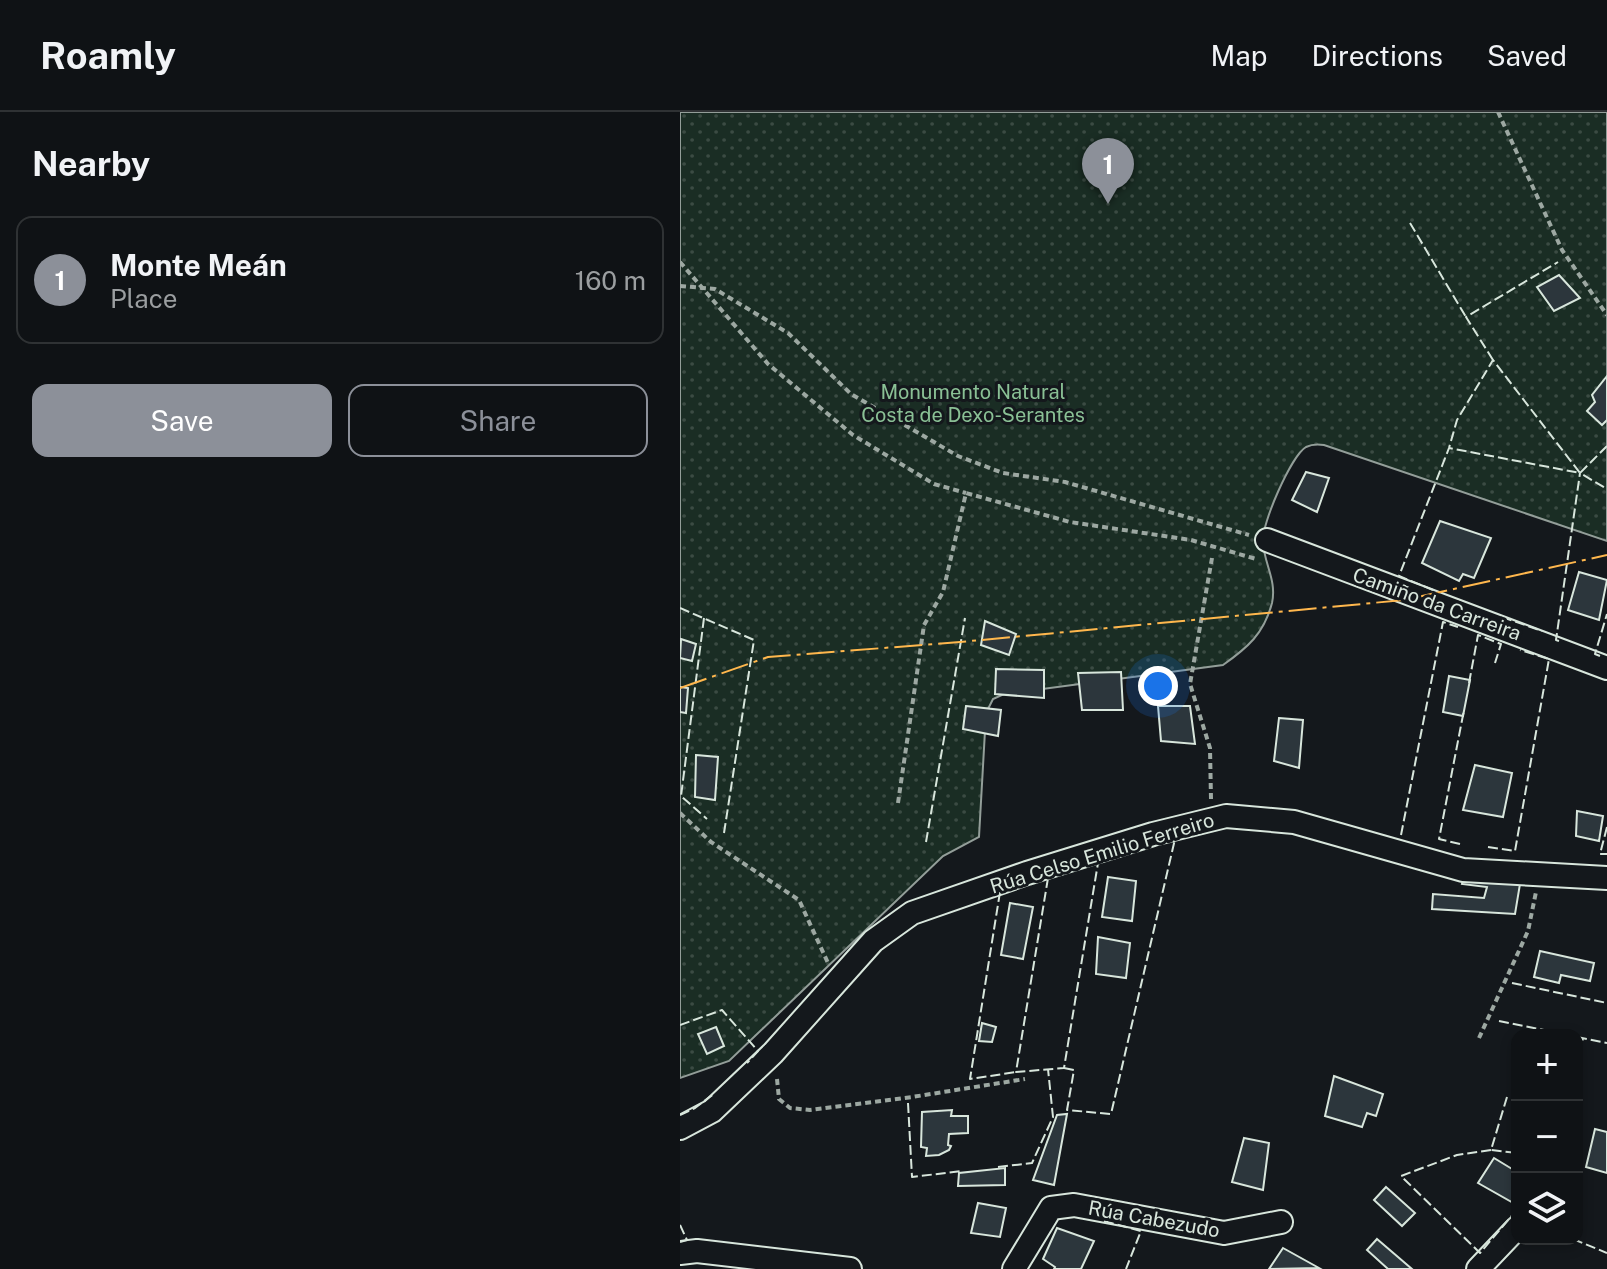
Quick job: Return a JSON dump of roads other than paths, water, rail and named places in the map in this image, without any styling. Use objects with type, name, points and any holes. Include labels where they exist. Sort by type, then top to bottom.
[{"type":"street","name":"Camiño da Carreira","points":[[1264,550],[1607,668]]},
{"type":"street","name":"Rúa Celso Emilio Ferreiro","points":[[680,1128],[712,1111],[773,1053],[873,941],[912,913],[1041,868],[1153,834],[1226,816],[1294,822],[1463,870],[1607,878]]},
{"type":"street","name":"Rúa Cabezudo","points":[[1014,1269],[1051,1208],[1074,1205],[1224,1233],[1281,1222]]},
{"type":"street","points":[[1478,1269],[1511,1234]]},
{"type":"street","points":[[680,1253],[697,1251],[850,1269]]},
{"type":"place","name":"Monte Meán","points":[[1108,204]]},
{"type":"park label","name":"Monumento Natural Costa de Dexo-Serantes","points":[[973,404]]}]
